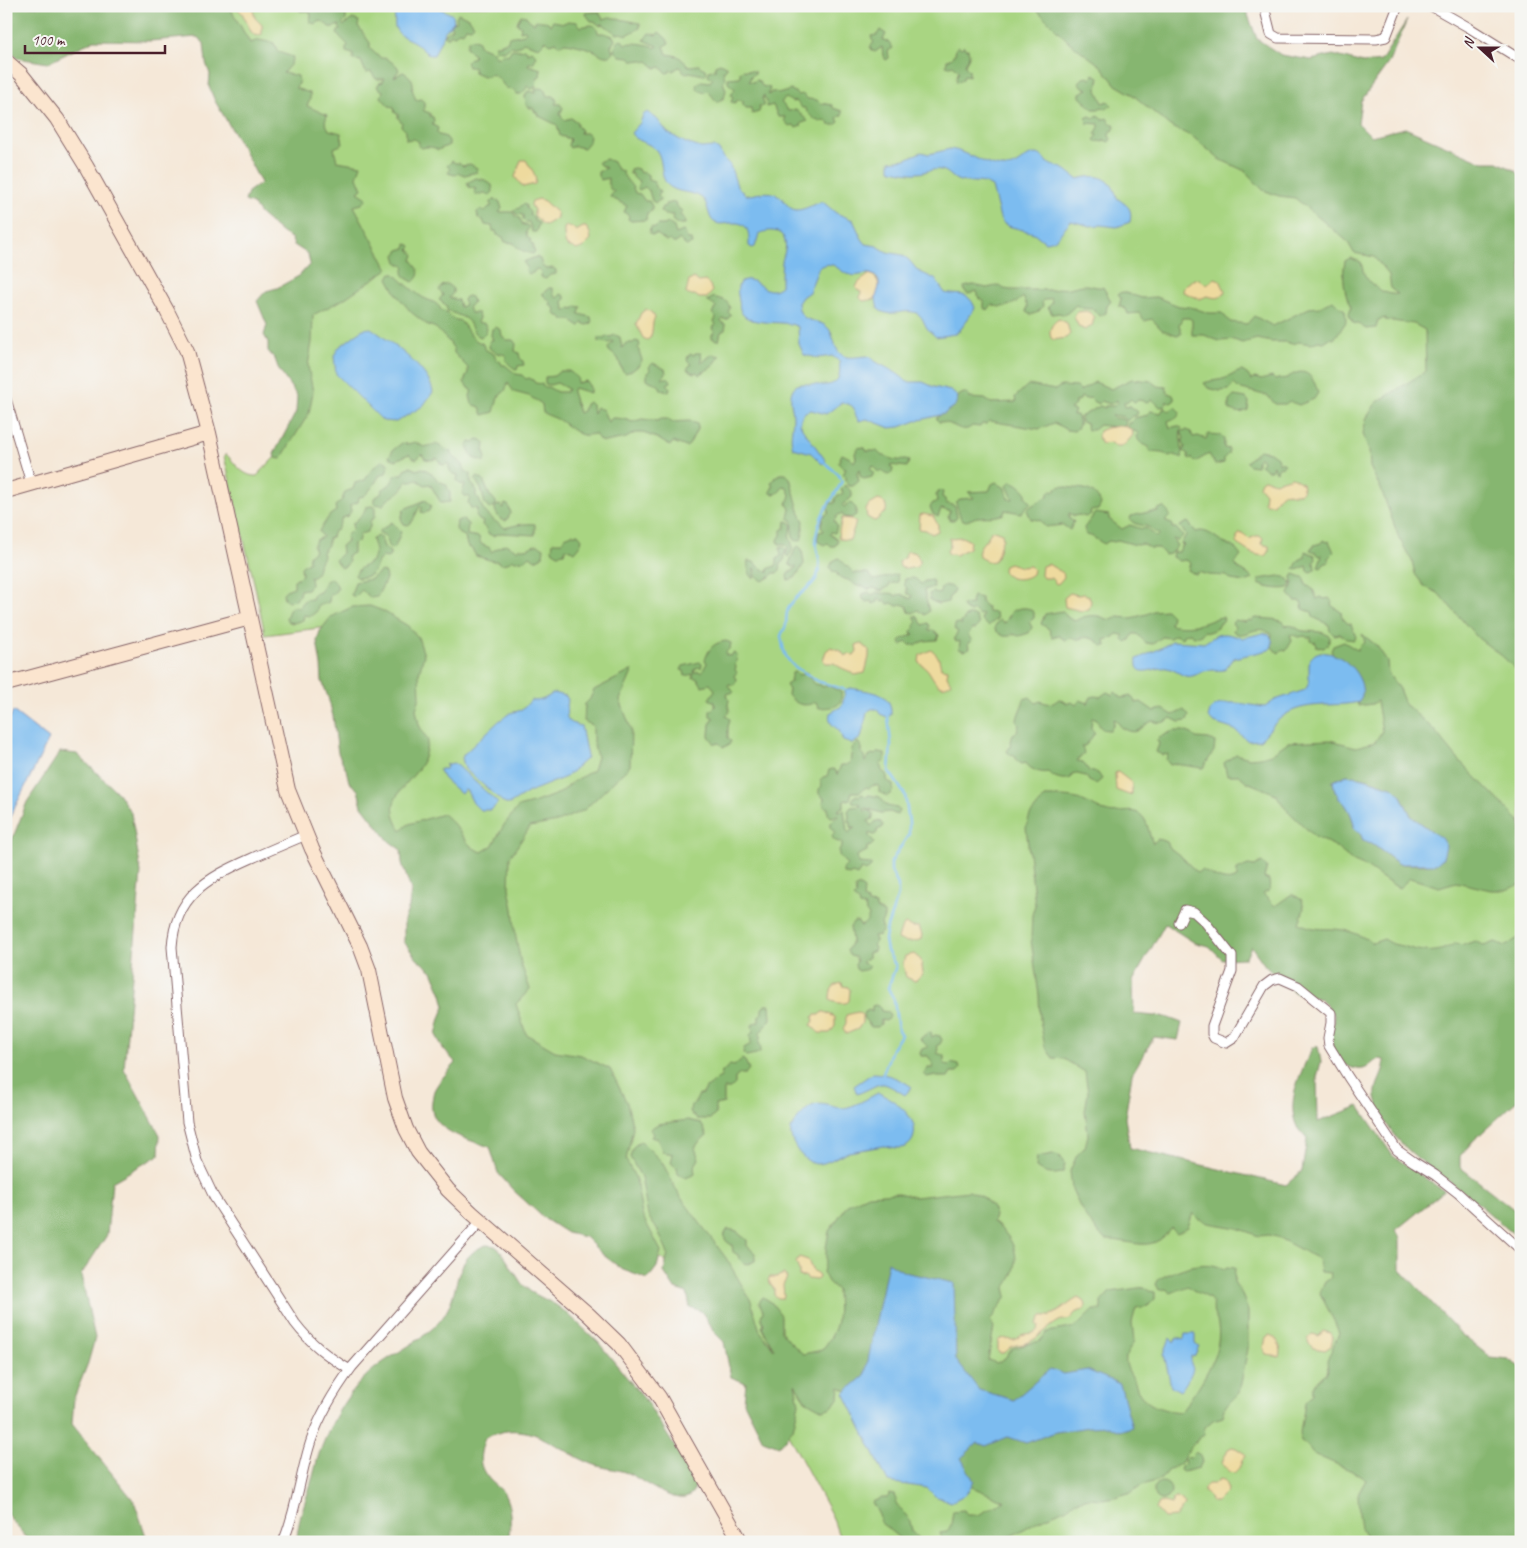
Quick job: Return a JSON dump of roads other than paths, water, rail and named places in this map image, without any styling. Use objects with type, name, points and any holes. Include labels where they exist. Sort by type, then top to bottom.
[{"type":"street","points":[[1264,6],[1271,34],[1278,38],[1376,39],[1386,37],[1398,6]]},
{"type":"street","points":[[1431,6],[1521,60]]},
{"type":"street","points":[[6,61],[20,74],[57,119],[86,166],[167,311],[187,351],[208,433],[288,790],[306,834],[360,946],[369,970],[395,1098],[406,1129],[429,1168],[448,1190],[619,1344],[659,1397],[741,1542]]},
{"type":"street","points":[[6,398],[31,484]]},
{"type":"street","points":[[6,491],[208,433]]},
{"type":"street","points":[[6,684],[250,618]]},
{"type":"street","points":[[306,834],[230,867],[206,881],[195,891],[180,911],[173,934],[172,947],[188,1122],[197,1161],[214,1197],[295,1323],[314,1345],[350,1370]]},
{"type":"street","points":[[1179,923],[1185,910],[1194,912],[1205,922],[1232,956],[1232,971],[1211,1029],[1214,1038],[1226,1043],[1234,1038],[1268,982],[1280,978],[1298,986],[1331,1013],[1329,1046],[1397,1150],[1435,1175],[1521,1250]]},
{"type":"street","points":[[284,1540],[311,1440],[336,1389],[350,1370],[481,1221]]},
{"type":"water","points":[[393,6],[435,6],[453,15],[454,21],[445,31],[434,55],[428,54],[414,42],[398,33],[395,27]]},
{"type":"water","points":[[647,112],[657,119],[668,133],[686,143],[701,148],[714,147],[719,150],[723,158],[730,165],[737,186],[746,195],[766,192],[774,193],[790,208],[796,210],[823,202],[836,213],[853,220],[866,244],[877,246],[887,252],[902,255],[918,271],[935,279],[945,293],[963,295],[970,299],[975,308],[961,329],[955,334],[936,337],[916,313],[887,313],[878,309],[876,297],[879,283],[874,275],[854,276],[829,264],[819,267],[809,292],[798,303],[802,315],[825,325],[829,329],[836,348],[844,356],[868,356],[898,374],[907,382],[923,382],[951,391],[958,397],[955,406],[944,414],[900,427],[890,428],[867,419],[859,421],[853,407],[847,404],[841,403],[826,414],[811,410],[805,412],[800,423],[826,461],[822,464],[811,453],[793,448],[791,436],[793,417],[791,399],[793,389],[798,385],[805,384],[830,385],[836,381],[839,374],[839,361],[832,356],[818,358],[804,355],[799,344],[798,327],[792,324],[757,321],[743,315],[738,294],[740,282],[751,280],[770,290],[781,286],[782,262],[786,247],[784,238],[775,231],[763,232],[759,234],[755,247],[752,248],[749,246],[748,232],[745,226],[738,223],[716,223],[711,219],[706,203],[701,197],[676,190],[668,185],[663,176],[659,155],[656,150],[631,133]]},
{"type":"water","points":[[950,149],[1001,167],[1012,166],[1032,154],[1038,154],[1048,163],[1064,169],[1078,179],[1092,176],[1103,178],[1112,185],[1117,198],[1130,210],[1130,222],[1117,227],[1090,226],[1071,221],[1054,240],[1045,242],[1034,233],[1003,223],[992,187],[987,184],[961,181],[941,170],[915,173],[890,169],[890,161],[906,159],[921,152],[929,154]]},
{"type":"water","points":[[371,328],[417,365],[430,383],[433,392],[423,406],[396,422],[383,421],[336,374],[334,356],[338,348],[363,329]]},
{"type":"water","points":[[1263,633],[1270,635],[1272,639],[1272,645],[1269,650],[1234,658],[1224,670],[1207,670],[1193,676],[1188,676],[1167,668],[1142,671],[1137,666],[1137,659],[1172,641],[1204,643],[1220,634],[1243,638]]},
{"type":"water","points":[[1320,652],[1343,659],[1353,669],[1361,682],[1362,696],[1359,702],[1300,708],[1279,719],[1260,740],[1248,741],[1235,730],[1214,723],[1208,718],[1210,711],[1215,706],[1221,704],[1236,703],[1265,707],[1275,700],[1305,690],[1308,685],[1310,659]]},
{"type":"water","points":[[851,688],[878,694],[888,701],[891,707],[891,715],[887,717],[880,714],[877,709],[871,709],[867,713],[861,738],[852,744],[843,741],[839,730],[831,723],[830,718],[830,713],[842,706],[845,692]]},
{"type":"water","points":[[554,693],[566,696],[568,700],[568,720],[581,726],[586,759],[566,777],[529,792],[510,804],[505,804],[465,769],[462,758],[499,721],[510,713],[522,710],[531,700],[540,700]]},
{"type":"water","points":[[13,711],[49,739],[6,825],[6,726]]},
{"type":"water","points":[[453,763],[498,803],[491,810],[480,810],[473,803],[467,791],[464,790],[461,794],[444,779],[439,771],[440,769],[446,769],[445,765]]},
{"type":"water","points":[[1347,775],[1364,778],[1394,788],[1400,794],[1411,816],[1441,838],[1446,846],[1443,858],[1436,864],[1399,864],[1371,843],[1363,840],[1360,833],[1354,828],[1350,812],[1335,792],[1333,781]]},
{"type":"water","points":[[873,1073],[893,1077],[912,1087],[905,1095],[885,1084],[877,1085],[857,1094],[854,1086]]},
{"type":"water","points":[[878,1093],[892,1100],[910,1117],[914,1125],[914,1135],[911,1143],[907,1146],[898,1148],[883,1146],[849,1152],[825,1163],[817,1164],[807,1160],[798,1152],[792,1141],[791,1130],[794,1124],[810,1107],[818,1104],[843,1108],[861,1102]]},
{"type":"water","points":[[888,1262],[904,1272],[954,1283],[956,1360],[979,1390],[1014,1400],[1050,1369],[1064,1374],[1087,1370],[1120,1384],[1132,1427],[1119,1431],[1108,1426],[1056,1432],[1026,1443],[1008,1437],[986,1446],[978,1443],[961,1458],[974,1481],[972,1486],[968,1492],[951,1502],[935,1496],[927,1488],[888,1482],[844,1393],[865,1375]]},
{"type":"water","points":[[1185,1334],[1195,1334],[1195,1344],[1199,1346],[1194,1357],[1191,1356],[1193,1368],[1188,1380],[1180,1391],[1171,1386],[1164,1354],[1170,1338],[1174,1343],[1177,1337],[1184,1339]]},
{"type":"waterway","points":[[824,462],[838,474],[842,481],[823,513],[818,527],[816,546],[820,564],[817,577],[789,607],[786,625],[781,637],[786,657],[795,667],[818,681],[846,690]]},
{"type":"waterway","points":[[883,1074],[892,1049],[901,1035],[898,1030],[894,1000],[888,988],[896,966],[887,951],[885,940],[887,927],[898,895],[898,885],[891,871],[891,862],[909,834],[905,795],[889,771],[891,744],[888,716]]}]
